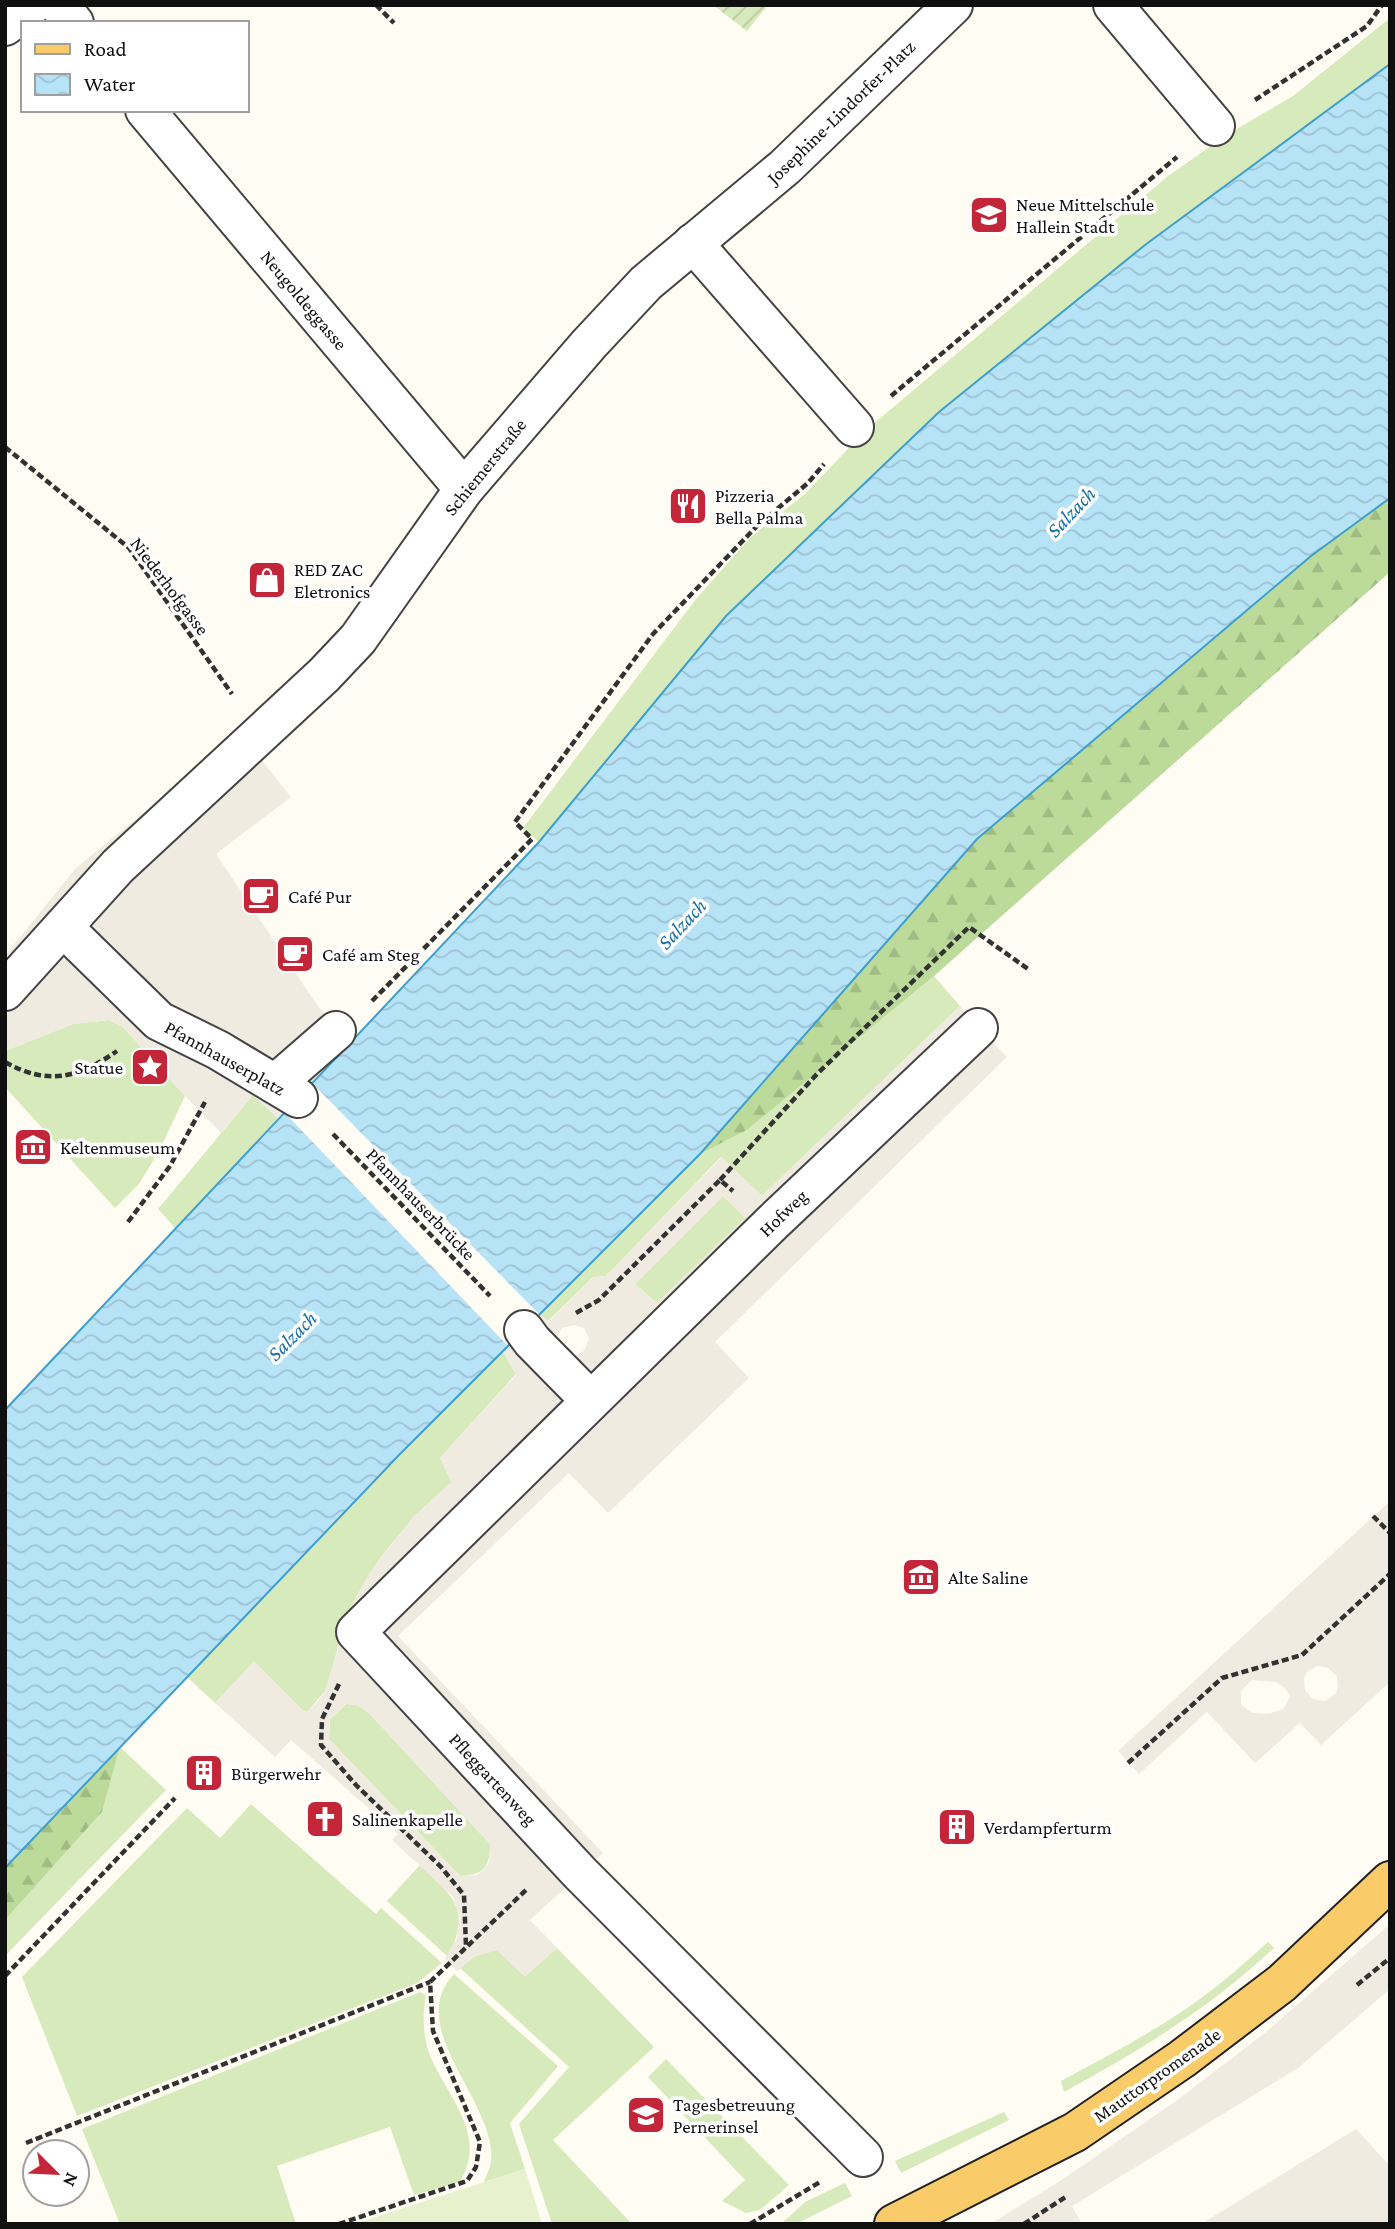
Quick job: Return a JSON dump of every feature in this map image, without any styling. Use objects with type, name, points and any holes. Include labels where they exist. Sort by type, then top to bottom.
[{"type":"main road","name":"Mauttorpromenade","points":[[894,2224],[1076,2132],[1182,2059],[1282,1983],[1390,1881]]},
{"type":"street","points":[[5,26],[32,5]]},
{"type":"street","points":[[59,5],[72,21]]},
{"type":"street","name":"Josephine-Lindorfer-Platz","points":[[727,216],[785,167],[953,5]]},
{"type":"street","points":[[1113,5],[1215,126]]},
{"type":"street","name":"Neugoldeggasse","points":[[147,112],[464,489]]},
{"type":"street","name":"Schiemerstraße","points":[[260,734],[324,675],[358,639],[464,489],[589,344],[646,283],[727,216]]},
{"type":"street","points":[[693,243],[854,427]]},
{"type":"street","points":[[5,991],[118,866],[260,734]]},
{"type":"street","name":"Pfannhauserplatz","points":[[63,927],[159,1021],[218,1050],[286,1091]]},
{"type":"street","name":"Hofweg","points":[[590,1400],[978,1028]]},
{"type":"street","points":[[286,1091],[336,1031]]},
{"type":"street","points":[[524,1330],[590,1400]]},
{"type":"street","name":"Pfleggartenweg","points":[[590,1400],[356,1632],[572,1863],[863,2157]]},
{"type":"path","points":[[376,5],[394,23]]},
{"type":"path","points":[[371,1003],[532,839],[515,822],[653,634],[757,526],[807,483],[854,427],[1215,126],[1367,26],[1382,5]]},
{"type":"path","name":"Niederhofgasse","points":[[5,447],[128,548],[260,734]]},
{"type":"path","points":[[720,1180],[817,1074],[969,927],[1028,969]]},
{"type":"path","points":[[5,1062],[19,1070],[45,1078],[73,1075],[106,1059],[159,1021]]},
{"type":"path","points":[[128,1222],[170,1166],[204,1107],[218,1050]]},
{"type":"path","name":"Pfannhauserbrücke","points":[[286,1091],[524,1330]]},
{"type":"path","points":[[1373,1516],[1390,1533]]},
{"type":"path","points":[[1128,1763],[1222,1678],[1303,1655],[1390,1574]]},
{"type":"path","points":[[5,1976],[175,1798]]},
{"type":"path","points":[[39,2138],[430,1982],[572,1863]]},
{"type":"path","points":[[339,2224],[467,2181],[476,2167],[481,2142],[433,2031],[430,1982]]},
{"type":"path","points":[[750,2224],[863,2157]]},
{"type":"green space","points":[[713,5],[768,5],[747,31]]},
{"type":"green space","points":[[1390,18],[1390,64],[1145,245],[939,412],[726,616],[539,842],[523,828],[696,599],[751,537],[806,493],[866,430],[1168,176],[1228,134],[1293,96]]},
{"type":"green space","points":[[1390,498],[1390,572],[934,976],[747,1130],[700,1154],[977,839],[1311,556]]},
{"type":"green space","points":[[934,976],[960,1006],[762,1196],[721,1157],[606,1276],[593,1277],[548,1321],[539,1314],[700,1154],[747,1130]]},
{"type":"green space","points":[[109,1020],[123,1027],[185,1096],[160,1149],[139,1184],[115,1208],[5,1087],[5,1051],[73,1024]]},
{"type":"green space","points":[[253,1095],[278,1118],[176,1229],[158,1209]]},
{"type":"green space","points":[[723,1196],[746,1218],[657,1303],[635,1284]]},
{"type":"green space","points":[[502,1350],[516,1374],[440,1458],[452,1482],[393,1542],[358,1594],[342,1633],[325,1691],[307,1712],[302,1710],[254,1662],[215,1703],[187,1677]]},
{"type":"green space","points":[[346,1704],[357,1705],[368,1712],[491,1845],[484,1869],[475,1874],[460,1876],[329,1739],[330,1719]]},
{"type":"green space","points":[[120,1747],[166,1790],[5,1956],[5,1920],[102,1812]]},
{"type":"green space","points":[[120,1747],[102,1812],[5,1920],[5,1868]]},
{"type":"green space","points":[[251,1804],[376,1914],[381,1908],[442,1963],[417,1983],[77,2116],[22,1977],[187,1808],[220,1838]]},
{"type":"green space","points":[[420,1865],[456,1905],[459,1927],[448,1957],[387,1901]]},
{"type":"green space","points":[[1268,1942],[1274,1948],[1200,2009],[1148,2044],[1064,2092],[1061,2081],[1181,2012]]},
{"type":"green space","points":[[557,1948],[654,2047],[553,2140],[632,2224],[552,2224],[519,2124],[569,2067],[460,1968],[475,1956],[497,1950],[525,1976]]},
{"type":"green space","points":[[454,1974],[558,2066],[510,2123],[525,2169],[484,2182],[491,2161],[489,2138],[481,2114],[445,2041],[439,2018],[441,1995]]},
{"type":"green space","points":[[420,1992],[426,1995],[424,2027],[428,2051],[463,2118],[470,2149],[468,2165],[460,2182],[414,2195],[390,2127],[277,2166],[296,2224],[120,2224],[91,2152],[91,2138],[86,2138],[82,2129]]},
{"type":"green space","points":[[666,2059],[789,2185],[760,2210],[746,2213],[722,2201],[745,2180],[648,2077]]},
{"type":"green space","points":[[1004,2112],[1009,2120],[901,2173],[895,2161]]},
{"type":"green space","points":[[525,2169],[542,2224],[354,2224]]},
{"type":"green space","points":[[845,2183],[852,2196],[796,2224],[781,2224],[805,2202]]},
{"type":"shaded area","points":[[240,733],[291,797],[216,854],[313,999],[336,1031],[350,1044],[278,1118],[253,1095],[221,1133],[123,1027],[109,1020],[73,1024],[5,1051],[5,956],[75,869]]},
{"type":"shaded area","points":[[960,1006],[1007,1057],[715,1342],[749,1378],[608,1513],[569,1473],[398,1636],[603,1853],[530,1920],[557,1948],[525,1977],[497,1950],[475,1956],[457,1971],[445,1959],[457,1938],[460,1918],[453,1897],[392,1840],[398,1834],[291,1740],[275,1757],[215,1703],[254,1661],[307,1712],[325,1691],[349,1613],[370,1572],[413,1517],[451,1482],[440,1458],[516,1375],[502,1350],[539,1314],[549,1321],[593,1277],[606,1276],[722,1157],[762,1196]],"holes":[[[723,1196],[745,1218],[657,1303],[635,1284]],[[574,1325],[584,1328],[589,1338],[584,1351],[574,1356],[569,1355],[558,1344],[557,1338],[562,1328]],[[345,1704],[357,1705],[368,1712],[490,1844],[489,1861],[484,1870],[476,1875],[460,1876],[329,1739],[330,1719]]]},
{"type":"shaded area","points":[[1389,1502],[1390,1682],[1321,1745],[1300,1723],[1255,1763],[1207,1712],[1139,1774],[1118,1751]],"holes":[[[1317,1666],[1328,1668],[1337,1676],[1336,1693],[1325,1701],[1313,1699],[1305,1690],[1304,1678],[1307,1672]],[[1252,1680],[1276,1682],[1285,1688],[1290,1697],[1283,1709],[1268,1714],[1253,1713],[1241,1705],[1241,1691]]]},
{"type":"shaded area","points":[[1390,1924],[1390,1989],[1298,2068],[1072,2206],[1082,2224],[990,2224],[1057,2183],[1176,2101],[1266,2032]]},
{"type":"shaded area","points":[[1356,2129],[1390,2166],[1390,2221],[1381,2224],[1201,2224]]},
{"type":"water","name":"Salzach","points":[[1390,64],[1390,498],[1311,556],[977,839],[700,1154],[401,1453],[5,1868],[5,1410],[539,842],[726,616],[939,412],[1145,245]]},
{"type":"pier","points":[[312,1083],[539,1314],[507,1345],[284,1112]]},
{"type":"place","name":"Neue Mittelschule Hallein Stadt","points":[[989,215]]},
{"type":"place","name":"Pizzeria Bella Palma","points":[[688,506]]},
{"type":"place","name":"RED ZAC Eletronics","points":[[267,580]]},
{"type":"place","name":"Café Pur","points":[[261,896]]},
{"type":"place","name":"Café am Steg","points":[[295,954]]},
{"type":"place","name":"Statue","points":[[150,1067]]},
{"type":"place","name":"Keltenmuseum","points":[[33,1147]]},
{"type":"place","name":"Alte Saline","points":[[921,1577]]},
{"type":"place","name":"Bürgerwehr","points":[[204,1773]]},
{"type":"place","name":"Salinenkapelle","points":[[325,1819]]},
{"type":"place","name":"Verdampferturm","points":[[957,1827]]},
{"type":"place","name":"Tagesbetreuung Pernerinsel","points":[[646,2115]]}]
